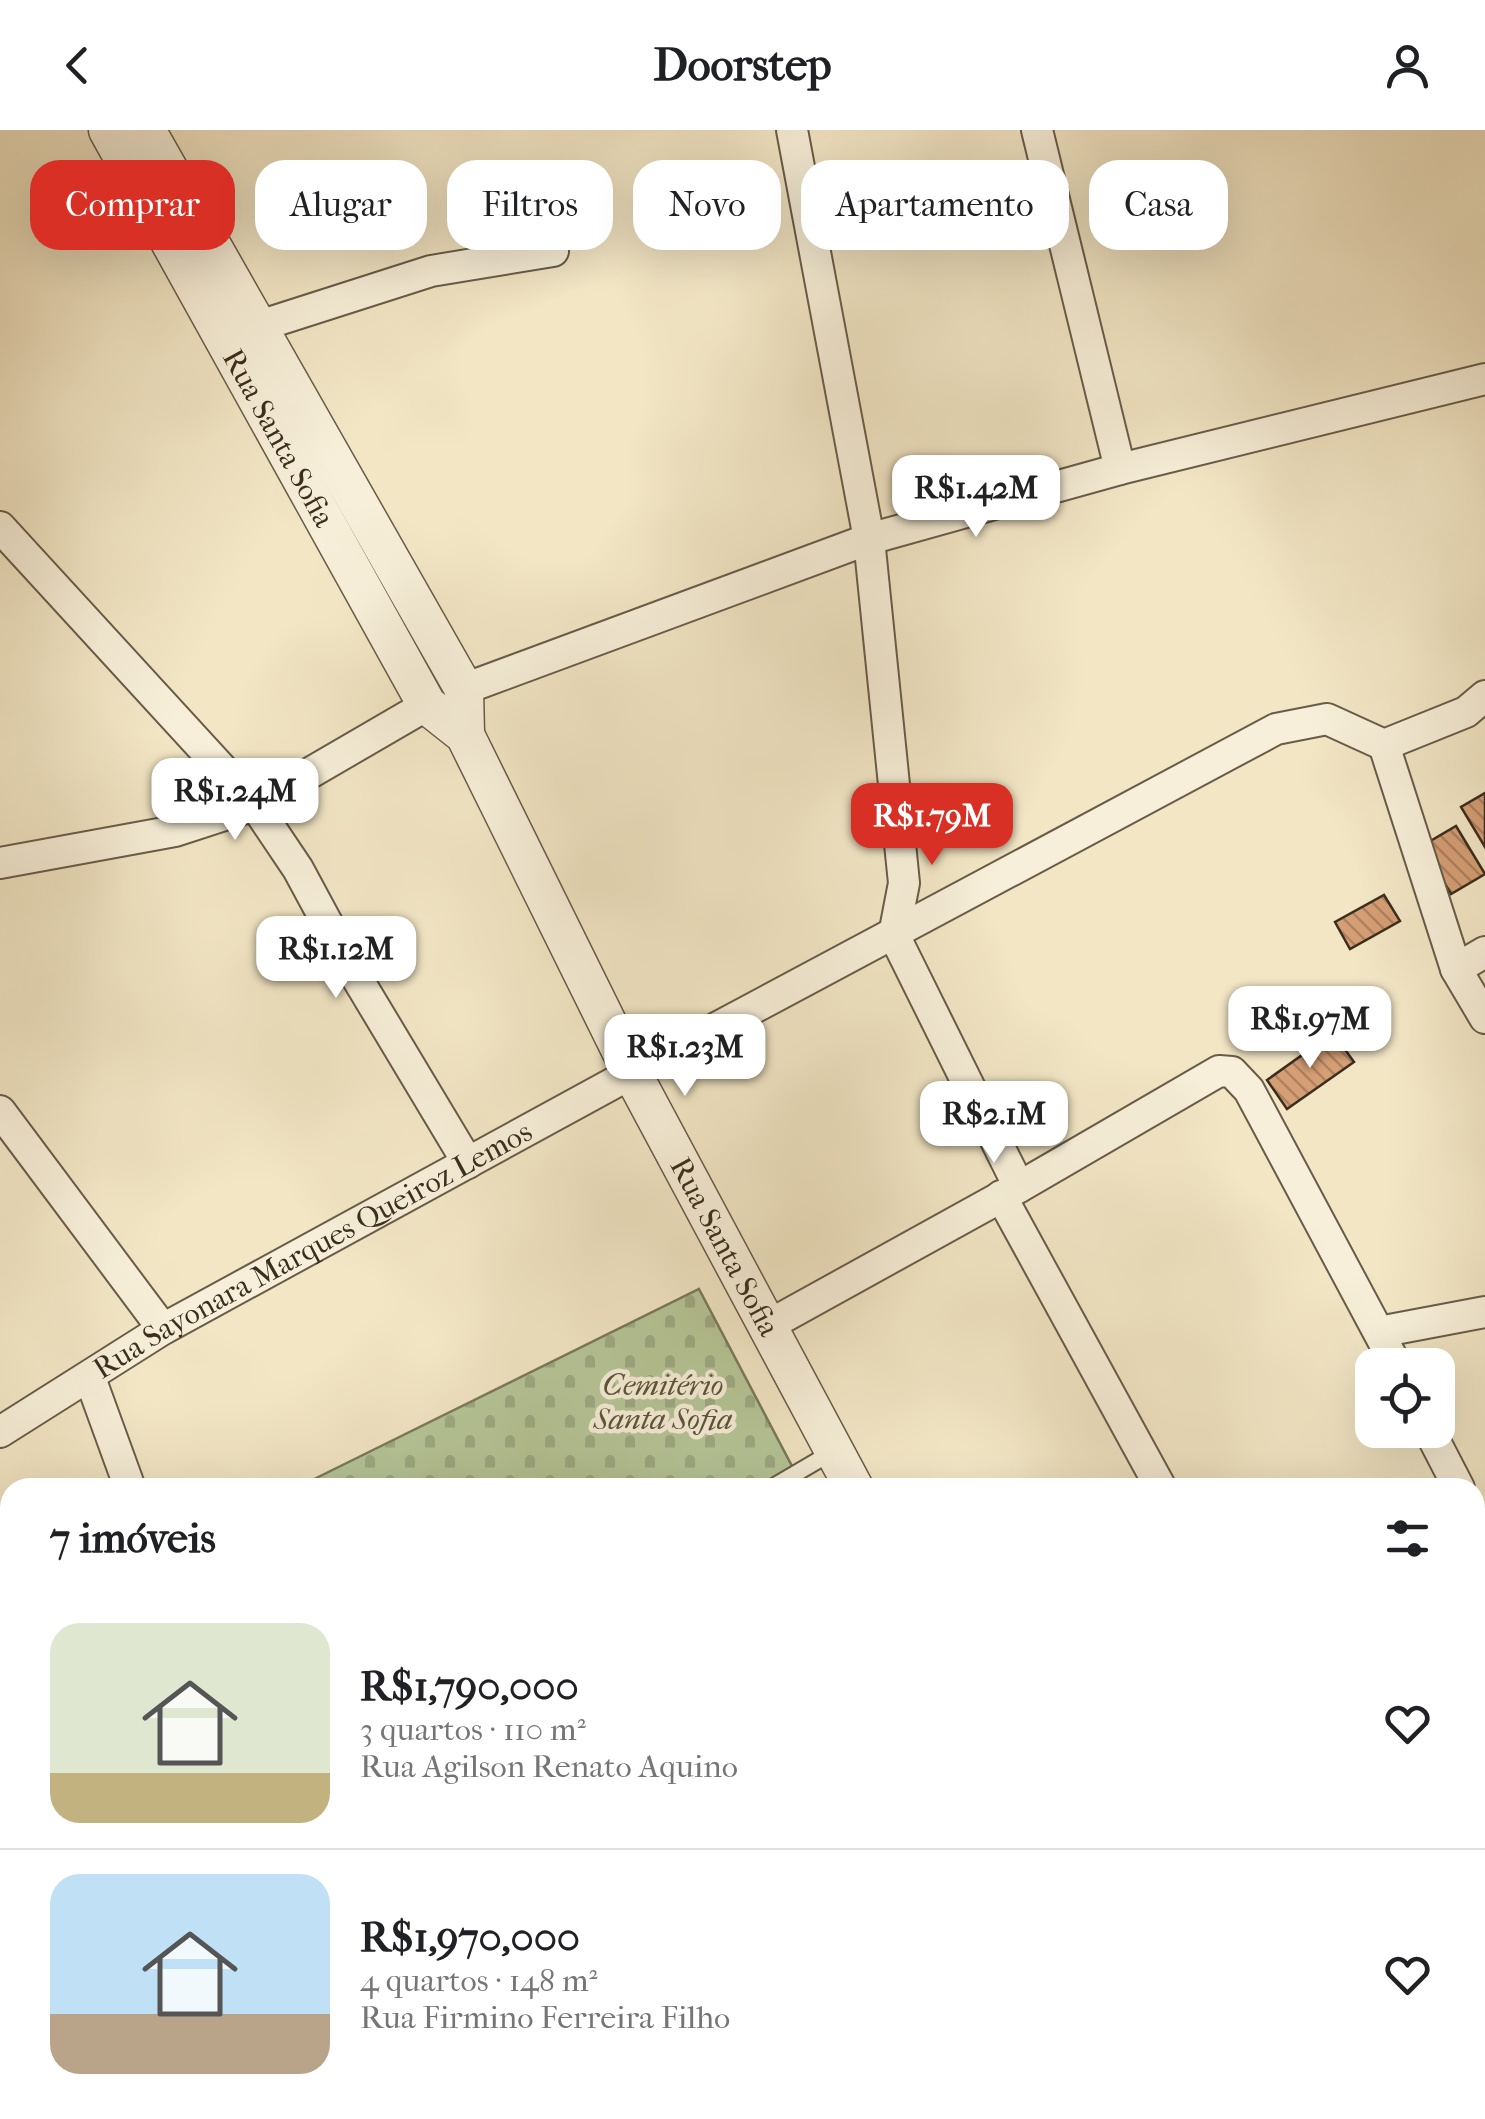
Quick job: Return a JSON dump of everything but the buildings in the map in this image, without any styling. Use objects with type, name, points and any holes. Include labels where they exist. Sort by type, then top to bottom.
[{"type":"street","points":[[792,130],[868,539],[904,883],[894,935],[1010,1192],[1156,1478]]},
{"type":"street","points":[[1037,130],[1120,469]]},
{"type":"street","name":"Rua Santa Sofia","points":[[133,133],[241,335],[427,705],[465,736],[632,1073],[849,1478]]},
{"type":"street","points":[[241,335],[431,271],[553,251]]},
{"type":"street","name":"Rua Santa Sofia","points":[[241,335],[464,689],[465,736]]},
{"type":"street","points":[[464,689],[868,539],[1120,469],[1485,378]]},
{"type":"street","points":[[0,527],[255,805],[298,869],[354,973],[468,1163]]},
{"type":"street","points":[[1485,696],[1466,712],[1384,744],[1456,968],[1485,1018]]},
{"type":"street","points":[[0,863],[176,831],[255,805],[427,705]]},
{"type":"street","name":"Rua Sayonara Marques Queiroz Lemos","points":[[0,1432],[163,1329],[632,1073],[1276,730],[1326,719],[1384,744]]},
{"type":"street","points":[[1456,968],[1485,952]]},
{"type":"street","points":[[769,1325],[1219,1071],[1232,1072],[1249,1090],[1387,1348]]},
{"type":"street","points":[[0,1111],[163,1329]]},
{"type":"street","points":[[1379,1332],[1485,1312]]},
{"type":"street","points":[[90,1378],[126,1478]]},
{"type":"street","points":[[1438,1448],[1453,1478]]},
{"type":"lane","points":[[788,1478],[834,1451]]},
{"type":"green space","name":"Cemitério Santa Sofia","points":[[699,1289],[798,1478],[316,1478]]}]
